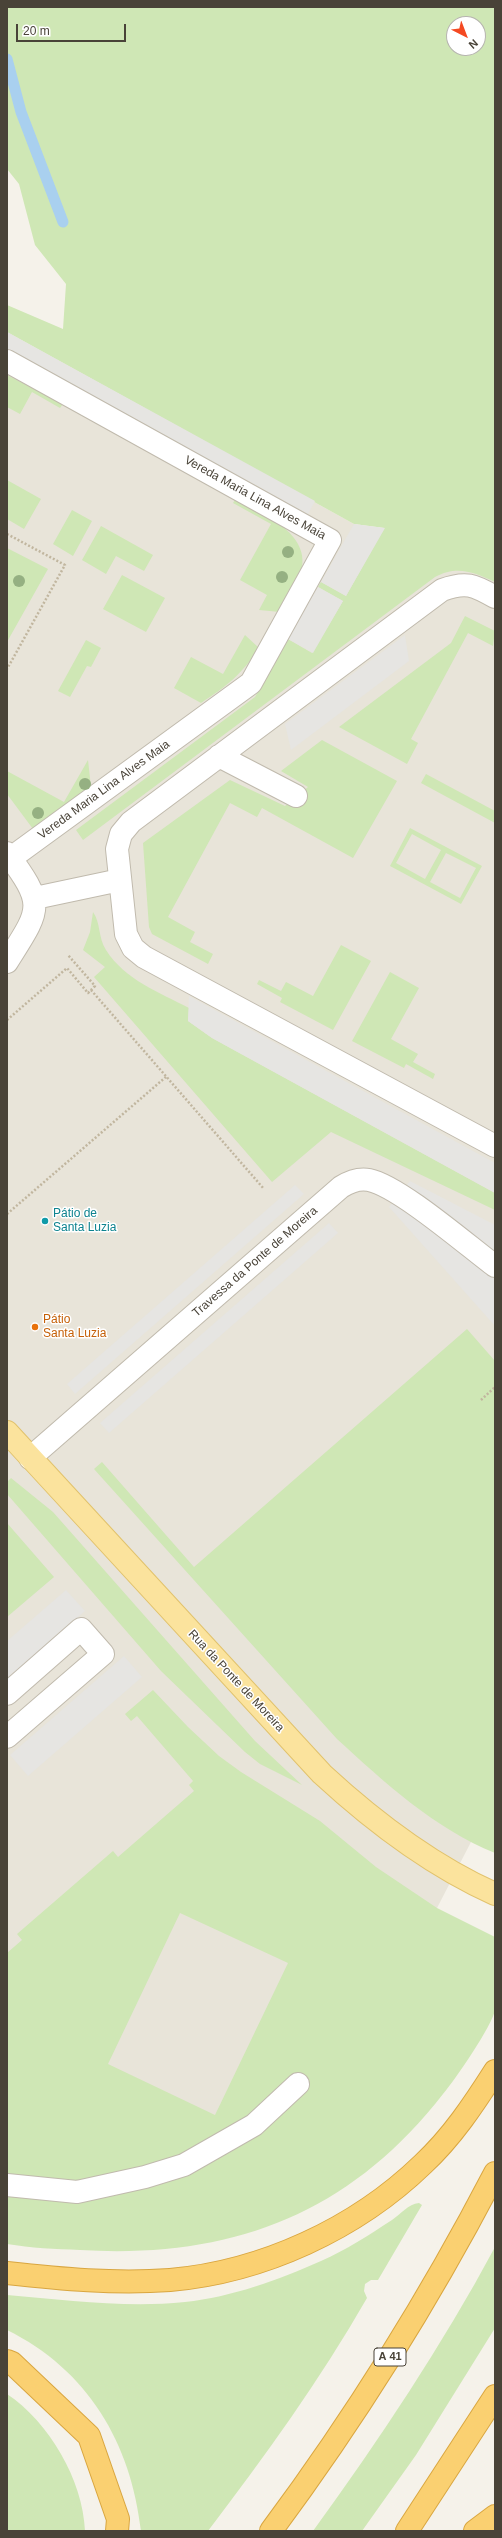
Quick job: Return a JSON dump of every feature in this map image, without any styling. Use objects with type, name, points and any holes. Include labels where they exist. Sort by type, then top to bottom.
[{"type":"highway","points":[[7,2273],[110,2281],[172,2280],[226,2270],[284,2252],[347,2222],[400,2185],[424,2164],[467,2114],[495,2071]]},
{"type":"highway","name":"A 41","points":[[271,2531],[372,2386],[468,2225],[495,2174]]},
{"type":"highway","points":[[7,2361],[12,2363],[89,2436],[118,2518],[117,2531]]},
{"type":"highway","points":[[407,2531],[495,2396]]},
{"type":"highway","points":[[475,2531],[495,2516]]},
{"type":"main road","name":"Rua da Ponte de Moreira","points":[[7,1432],[322,1774],[359,1808],[400,1839],[435,1863],[472,1884],[495,1894]]},
{"type":"street","name":"Vereda Maria Lina Alves Maia","points":[[7,361],[330,540],[251,683],[9,855]]},
{"type":"street","points":[[495,597],[476,587],[459,584],[442,590],[131,822],[120,834],[117,849],[126,934],[133,948],[144,957],[495,1146]]},
{"type":"street","points":[[219,756],[296,796]]},
{"type":"street","points":[[7,962],[28,929],[34,916],[35,898],[28,882],[9,855]]},
{"type":"street","points":[[35,898],[120,880]]},
{"type":"street","points":[[7,938],[28,929]]},
{"type":"street","name":"Travessa da Ponte de Moreira","points":[[30,1458],[336,1192],[354,1180],[375,1182],[400,1194],[495,1266]]},
{"type":"street","points":[[7,1694],[81,1629],[103,1654],[9,1732]]},
{"type":"street","points":[[7,2185],[77,2192],[144,2177],[184,2165],[254,2125],[298,2084]]},
{"type":"path","points":[[7,534],[65,565],[7,669]]},
{"type":"path","points":[[7,1020],[67,968],[88,993],[95,986],[68,955]]},
{"type":"path","points":[[91,990],[264,1189]]},
{"type":"path","points":[[7,1214],[166,1076]]},
{"type":"path","points":[[481,1400],[495,1387]]},
{"type":"shaded area","points":[[7,332],[354,524],[495,567],[495,1813],[471,1842],[457,1869],[361,1803],[7,1425]]},
{"type":"shaded area","points":[[7,332],[315,501],[308,514],[7,348]]},
{"type":"shaded area","points":[[354,524],[385,528],[346,596],[321,582]]},
{"type":"shaded area","points":[[318,587],[343,601],[313,653],[288,639]]},
{"type":"shaded area","points":[[405,635],[409,661],[291,750],[285,724]]},
{"type":"shaded area","points":[[189,996],[495,1163],[495,1193],[212,1038],[188,1021]]},
{"type":"shaded area","points":[[410,1181],[495,1225],[495,1326],[389,1207]]},
{"type":"shaded area","points":[[295,1185],[304,1194],[75,1394],[67,1384]]},
{"type":"shaded area","points":[[329,1223],[338,1233],[109,1433],[100,1423]]},
{"type":"shaded area","points":[[7,1442],[236,1693],[452,1879],[437,1908],[421,2038],[7,2212]]},
{"type":"shaded area","points":[[66,1590],[85,1611],[7,1678],[7,1641]]},
{"type":"shaded area","points":[[124,1656],[142,1677],[28,1776],[10,1755]]},
{"type":"green space","points":[[7,7],[495,7],[495,582],[480,575],[465,571],[451,571],[435,577],[83,840],[76,830],[255,697],[288,639],[312,653],[343,601],[318,587],[321,582],[346,596],[384,528],[354,524],[7,332],[7,305],[63,329],[66,284],[35,245],[19,184],[7,169]]},
{"type":"green space","points":[[7,375],[63,404],[60,408],[32,392],[20,414],[7,407]]},
{"type":"green space","points":[[7,480],[41,499],[24,529],[7,519]]},
{"type":"green space","points":[[236,498],[273,519],[285,528],[294,538],[301,550],[303,563],[299,578],[280,612],[259,610],[267,595],[240,580],[271,524],[233,503]]},
{"type":"green space","points":[[72,510],[92,521],[73,556],[53,544]]},
{"type":"green space","points":[[101,526],[153,555],[144,571],[116,556],[106,574],[82,560]]},
{"type":"green space","points":[[7,548],[48,569],[7,642]]},
{"type":"green space","points":[[122,575],[165,598],[146,632],[103,609]]},
{"type":"green space","points":[[465,616],[495,631],[493,646],[468,633],[411,739],[418,743],[407,764],[339,727],[451,643]]},
{"type":"green space","points":[[245,635],[259,648],[240,672],[219,691],[201,703],[174,688],[191,657],[223,674]]},
{"type":"green space","points":[[86,640],[101,648],[91,667],[87,666],[70,697],[58,691]]},
{"type":"green space","points":[[322,740],[397,781],[353,858],[262,808],[257,817],[230,803],[168,917],[195,932],[190,942],[213,954],[208,964],[152,934],[149,927],[143,843],[230,780],[285,806],[308,787],[281,771]]},
{"type":"green space","points":[[88,760],[91,787],[33,829],[7,794],[7,771],[64,802]]},
{"type":"green space","points":[[426,774],[495,811],[495,823],[421,783]]},
{"type":"green space","points":[[410,828],[482,866],[461,904],[390,866]],"holes":[[[412,834],[441,850],[425,879],[396,863]],[[446,853],[476,868],[460,898],[430,882]]]},
{"type":"green space","points":[[93,912],[96,916],[103,945],[114,960],[143,984],[189,1008],[188,1021],[212,1038],[495,1193],[495,1210],[331,1132],[272,1182],[94,977],[105,967],[83,950],[90,932]]},
{"type":"green space","points":[[341,945],[371,961],[333,1030],[280,1002],[282,998],[257,984],[259,980],[281,991],[286,982],[313,996]]},
{"type":"green space","points":[[390,972],[419,988],[391,1039],[418,1054],[413,1062],[435,1074],[433,1079],[406,1064],[404,1068],[352,1041]]},
{"type":"green space","points":[[467,1329],[495,1361],[495,1853],[473,1843],[431,1818],[392,1788],[337,1739],[94,1469],[102,1462],[194,1567]]},
{"type":"green space","points":[[11,1478],[53,1512],[255,1741],[302,1785],[260,1764],[245,1752],[161,1671],[7,1494],[7,1482]]},
{"type":"green space","points":[[7,1523],[54,1577],[7,1617]]},
{"type":"green space","points":[[153,1690],[188,1727],[219,1756],[241,1772],[320,1821],[376,1867],[437,1908],[495,1937],[497,1983],[495,2010],[487,2028],[456,2077],[407,2136],[368,2171],[326,2199],[282,2221],[236,2236],[187,2246],[135,2251],[52,2249],[7,2244],[7,1953],[22,1940],[17,1934],[113,1851],[118,1857],[194,1791],[189,1785],[193,1781],[137,1716],[131,1721],[125,1714]],"holes":[[[180,1913],[288,1963],[215,2115],[108,2064]]]},
{"type":"green space","points":[[419,2203],[422,2205],[378,2280],[371,2280],[365,2284],[364,2291],[367,2298],[311,2388],[271,2446],[208,2531],[141,2531],[136,2499],[127,2468],[116,2439],[101,2412],[82,2388],[61,2366],[36,2347],[7,2330],[7,2295],[118,2304],[163,2304],[203,2300],[254,2287],[330,2257],[375,2231],[408,2207]]},
{"type":"green space","points":[[495,2247],[495,2328],[416,2455],[362,2531],[313,2531],[409,2392],[475,2284]]},
{"type":"green space","points":[[7,2394],[37,2420],[50,2436],[61,2454],[71,2473],[78,2492],[83,2512],[85,2531],[7,2531]]},
{"type":"waterway","points":[[7,59],[21,112],[63,222]]},
{"type":"place","name":"Pátio de Santa Luzia","points":[[45,1221]]},
{"type":"place","name":"Pátio Santa Luzia","points":[[35,1327]]}]
